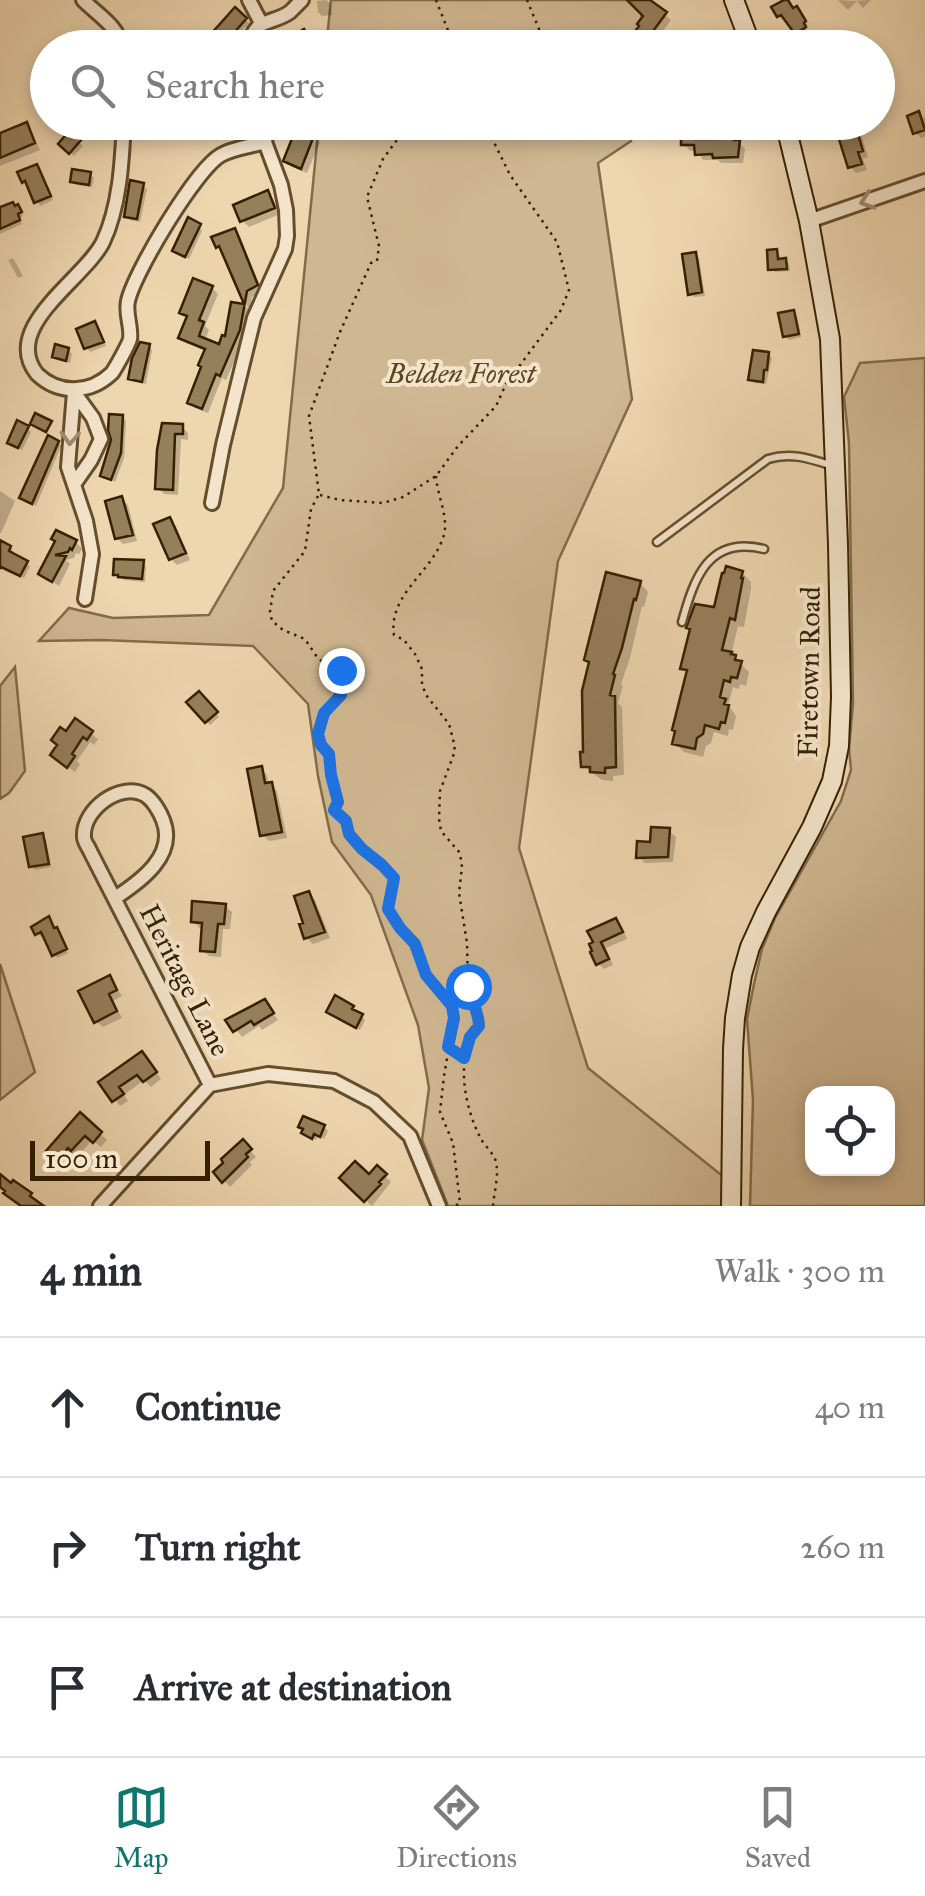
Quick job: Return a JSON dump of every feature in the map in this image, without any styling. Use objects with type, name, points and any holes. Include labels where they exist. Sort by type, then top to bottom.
[{"type":"street","points":[[83,0],[115,30]]},
{"type":"street","points":[[249,0],[261,22]]},
{"type":"street","points":[[256,30],[261,22],[288,14],[302,0]]},
{"type":"street","points":[[734,0],[745,30]]},
{"type":"street","points":[[74,483],[101,439],[93,418],[74,392],[45,382],[28,366],[23,352],[24,331],[36,313],[99,250],[106,237],[114,210],[123,140]]},
{"type":"street","name":"Firetown Road","points":[[731,1206],[733,1049],[742,975],[766,912],[832,781],[839,746],[836,467],[830,339],[789,140]]},
{"type":"street","points":[[74,392],[113,372],[130,339],[126,314],[138,274],[204,170],[222,155],[265,142],[281,185],[288,236],[254,318],[222,444],[212,502]]},
{"type":"street","points":[[809,222],[925,181]]},
{"type":"street","points":[[74,392],[68,466],[92,554],[86,600]]},
{"type":"street","name":"Heritage Lane","points":[[115,898],[140,879],[166,849],[168,836],[160,812],[146,796],[137,793],[117,795],[94,808],[84,836],[115,898],[210,1085]]},
{"type":"street","points":[[100,1206],[210,1085],[268,1074],[334,1081],[374,1102],[410,1136],[440,1206]]},
{"type":"lane","points":[[657,542],[768,459],[781,455],[805,457],[836,467]]},
{"type":"lane","points":[[682,622],[692,585],[708,560],[731,548],[764,549]]},
{"type":"path","points":[[436,0],[448,30]]},
{"type":"path","points":[[527,0],[540,30]]},
{"type":"path","points":[[397,140],[384,159],[368,197],[379,246],[377,261],[371,263],[340,332],[309,416],[319,494],[311,509],[305,551],[273,592],[270,612],[272,621],[305,640],[328,667],[341,670],[341,695],[324,713],[318,734],[329,754],[338,802],[334,810],[346,821],[349,834],[362,849],[394,878],[388,909],[415,944],[426,975],[452,1006],[454,1018],[440,1112],[453,1143],[458,1169],[460,1203],[455,1206]]},
{"type":"path","points":[[319,494],[384,504],[403,498],[436,476],[496,406],[506,384],[561,310],[568,290],[557,242],[510,175],[493,140]]},
{"type":"path","points":[[436,476],[444,537],[426,569],[404,596],[394,614],[393,627],[394,635],[404,640],[415,654],[426,695],[449,724],[453,739],[455,751],[440,791],[439,818],[441,831],[460,853],[468,986],[479,1018],[464,1058],[470,1108],[481,1138],[497,1162],[493,1206]]},
{"type":"path","points":[[448,1047],[464,1058]]},
{"type":"green space","points":[[331,0],[643,0],[640,30],[328,30]]},
{"type":"green space","name":"Belden Forest","points":[[317,140],[631,140],[598,163],[632,399],[558,561],[519,848],[588,1068],[725,1178],[724,1206],[448,1206],[422,1140],[429,1088],[418,1025],[371,895],[332,842],[308,704],[253,646],[39,641],[69,608],[113,618],[209,615],[283,488]]},
{"type":"green space","points":[[925,358],[925,1206],[750,1206],[753,1100],[747,1019],[762,949],[775,918],[841,801],[851,770],[849,443],[844,397],[860,363]]},
{"type":"green space","points":[[15,667],[25,771],[0,799],[0,686]]},
{"type":"green space","points":[[0,964],[35,1072],[0,1100]]},
{"type":"building","points":[[627,0],[650,0],[667,12],[654,30],[636,30],[643,16]]},
{"type":"building","points":[[788,0],[793,8],[797,6],[806,27],[792,30],[771,7]]},
{"type":"building","points":[[235,7],[247,18],[236,30],[215,30]]},
{"type":"building","points":[[919,111],[925,130],[913,134],[907,116]]},
{"type":"building","points":[[27,122],[30,140],[35,143],[0,158],[0,133]]},
{"type":"building","points":[[61,140],[81,140],[69,154],[58,144]]},
{"type":"building","points":[[291,140],[312,140],[301,169],[283,161]]},
{"type":"building","points":[[681,140],[740,140],[738,157],[695,155],[694,145],[681,145]]},
{"type":"building","points":[[839,140],[860,140],[862,164],[848,168]]},
{"type":"building","points":[[37,164],[51,196],[34,203],[17,172]]},
{"type":"building","points":[[72,169],[91,172],[89,185],[70,182]]},
{"type":"building","points":[[130,180],[144,183],[137,219],[124,217]]},
{"type":"building","points":[[268,190],[275,208],[240,222],[233,205]]},
{"type":"building","points":[[13,202],[22,212],[18,214],[20,220],[0,229],[0,207]]},
{"type":"building","points":[[188,217],[201,224],[185,257],[172,251]]},
{"type":"building","points":[[235,228],[258,285],[247,291],[240,330],[202,409],[187,403],[205,349],[178,338],[187,316],[179,313],[193,278],[213,286],[199,320],[204,322],[199,336],[219,344],[225,336],[231,302],[244,304],[219,246],[216,248],[211,237]]},
{"type":"building","points":[[777,249],[778,259],[786,258],[787,269],[768,270],[767,250]]},
{"type":"building","points":[[696,252],[702,292],[688,295],[682,254]]},
{"type":"building","points":[[794,310],[799,334],[783,337],[778,313]]},
{"type":"building","points":[[95,321],[104,342],[84,349],[76,329]]},
{"type":"building","points":[[140,342],[150,344],[142,382],[128,379]]},
{"type":"building","points":[[55,344],[69,348],[66,361],[52,357]]},
{"type":"building","points":[[753,350],[769,352],[763,382],[748,380]]},
{"type":"building","points":[[35,413],[52,421],[46,432],[30,424]]},
{"type":"building","points":[[109,414],[123,415],[121,453],[111,480],[100,476],[111,440]]},
{"type":"building","points":[[17,420],[29,426],[18,448],[7,443]]},
{"type":"building","points":[[162,423],[183,424],[183,434],[175,434],[173,490],[155,489]]},
{"type":"building","points":[[48,435],[59,441],[32,504],[19,498]]},
{"type":"building","points":[[122,496],[133,535],[115,539],[105,501]]},
{"type":"building","points":[[170,517],[186,553],[169,560],[153,524]]},
{"type":"building","points":[[56,530],[77,540],[72,550],[55,555],[66,556],[52,582],[38,574],[55,541],[51,539]]},
{"type":"building","points":[[0,540],[11,546],[9,551],[28,561],[20,576],[0,569]]},
{"type":"building","points":[[114,559],[144,560],[142,579],[113,575]]},
{"type":"building","points":[[726,566],[743,571],[743,578],[735,620],[730,618],[722,650],[732,652],[735,660],[742,661],[737,678],[724,680],[720,697],[729,705],[725,723],[721,722],[719,729],[705,725],[695,749],[672,744],[687,670],[680,669],[690,629],[686,628],[695,604],[714,607]]},
{"type":"building","points":[[606,572],[641,581],[613,674],[610,695],[615,696],[616,767],[605,768],[605,773],[581,767],[580,752],[582,691],[589,662],[584,660]]},
{"type":"building","points":[[199,691],[218,712],[205,723],[186,702]]},
{"type":"building","points":[[75,718],[93,731],[87,740],[83,737],[67,768],[50,755],[57,745],[51,740],[60,727],[66,731]]},
{"type":"building","points":[[262,766],[265,783],[272,782],[282,832],[260,836],[247,769]]},
{"type":"building","points":[[651,827],[670,828],[668,857],[636,858],[637,841],[650,842]]},
{"type":"building","points":[[43,833],[49,864],[29,867],[23,837]]},
{"type":"building","points":[[309,891],[325,932],[304,939],[294,896]]},
{"type":"building","points":[[192,901],[226,904],[224,924],[218,924],[215,952],[200,951],[202,923],[191,922]]},
{"type":"building","points":[[49,916],[67,949],[52,956],[41,932],[35,935],[31,927]]},
{"type":"building","points":[[616,918],[623,932],[601,942],[609,959],[596,965],[587,931]]},
{"type":"building","points":[[110,975],[117,990],[109,994],[117,1011],[94,1023],[78,991]]},
{"type":"building","points":[[335,995],[363,1014],[356,1028],[326,1012]]},
{"type":"building","points":[[265,999],[274,1013],[233,1032],[225,1020]]},
{"type":"building","points":[[142,1051],[157,1072],[143,1082],[137,1075],[119,1087],[124,1094],[112,1102],[98,1082]]},
{"type":"building","points":[[80,1112],[102,1132],[93,1143],[85,1136],[57,1161],[46,1151]]},
{"type":"building","points":[[303,1116],[325,1125],[320,1137],[314,1134],[312,1139],[301,1133],[303,1129],[298,1127]]},
{"type":"building","points":[[243,1139],[252,1149],[222,1183],[213,1172]]},
{"type":"building","points":[[355,1161],[369,1174],[377,1165],[387,1174],[364,1202],[339,1178]]},
{"type":"building","points":[[0,1174],[32,1193],[30,1196],[44,1206],[21,1206],[3,1193]]},
{"type":"route","points":[[341,670],[341,695],[324,713],[318,734],[329,754],[338,802],[334,810],[346,821],[349,834],[362,849],[394,878],[388,909],[415,944],[426,975],[452,1006],[454,1018],[448,1047],[464,1058],[470,1037],[479,1026],[468,986]]}]
